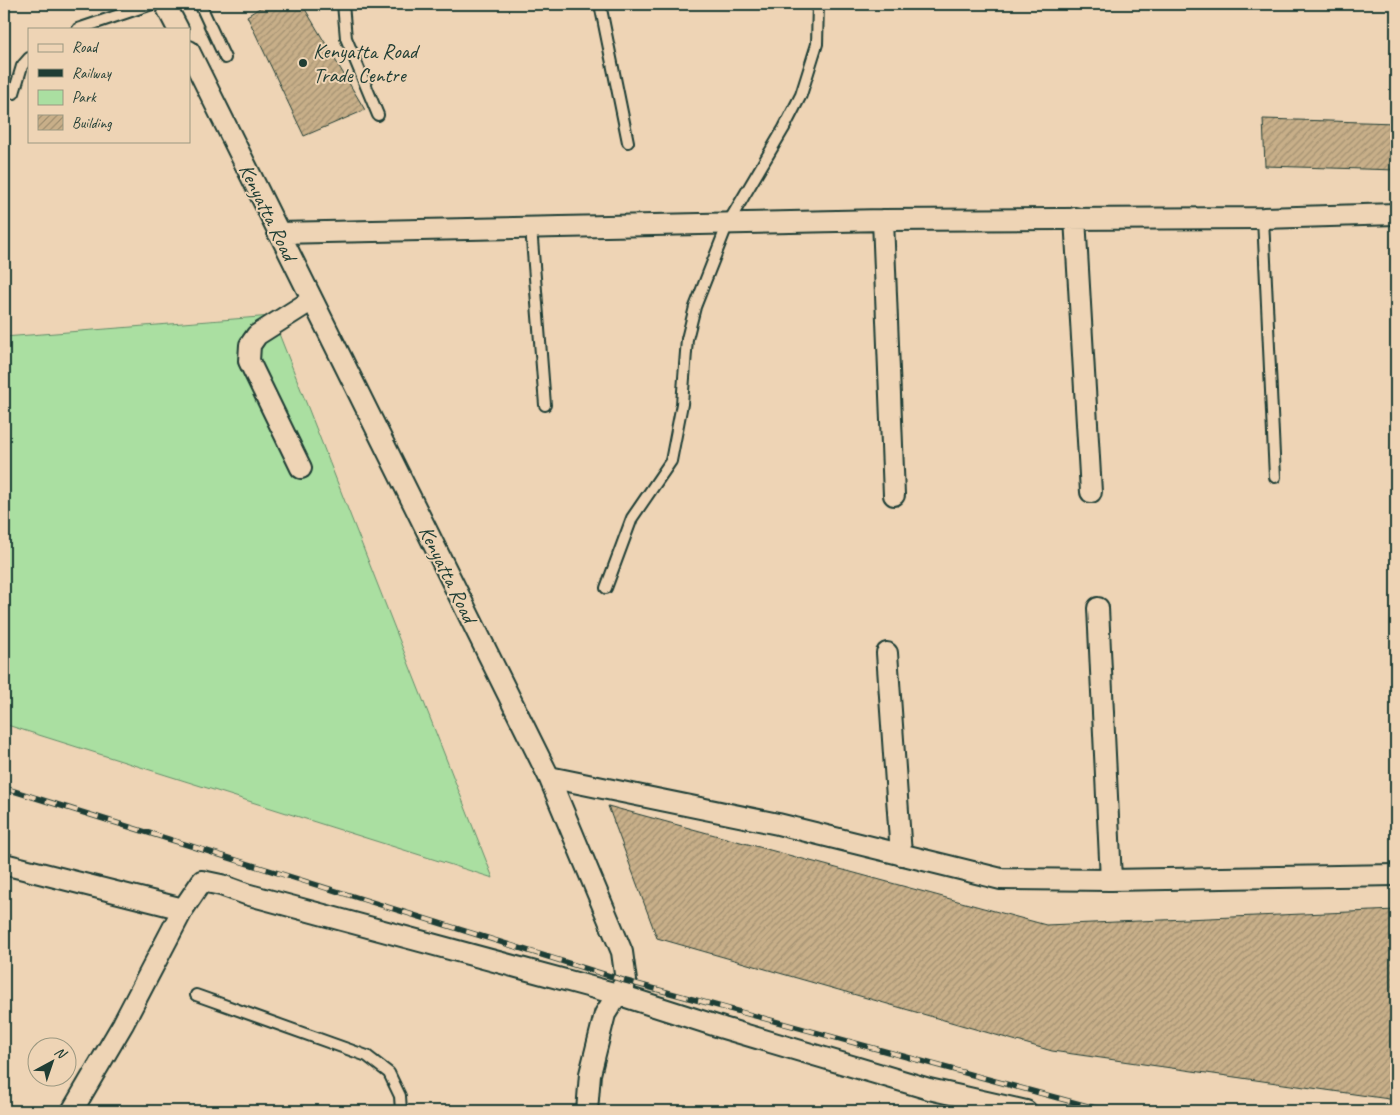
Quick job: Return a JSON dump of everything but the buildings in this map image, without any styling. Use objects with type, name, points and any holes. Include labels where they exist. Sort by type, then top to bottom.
[{"type":"street","points":[[166,4],[178,28]]},
{"type":"street","name":"Kenyatta Road","points":[[190,53],[549,777],[622,952],[626,981],[605,1014],[590,1074],[587,1111]]},
{"type":"street","points":[[278,233],[883,220],[1263,218],[1396,214]]},
{"type":"street","points":[[1075,218],[1091,492]]},
{"type":"street","points":[[883,220],[894,495]]},
{"type":"street","points":[[301,468],[250,361],[250,345],[257,335],[312,300]]},
{"type":"street","points":[[1098,608],[1111,880]]},
{"type":"street","points":[[887,653],[901,855]]},
{"type":"street","points":[[549,777],[778,824],[1001,880],[1396,875]]},
{"type":"street","points":[[4,864],[183,909]]},
{"type":"street","points":[[72,1111],[122,1024],[183,909],[202,881],[617,994],[723,1028],[929,1089],[1026,1111]]},
{"type":"lane","points":[[116,4],[121,14]]},
{"type":"lane","points":[[81,28],[152,4]]},
{"type":"lane","points":[[200,4],[225,58]]},
{"type":"lane","points":[[343,4],[346,38],[378,116]]},
{"type":"lane","points":[[600,4],[628,142]]},
{"type":"lane","points":[[606,588],[632,518],[672,461],[682,404],[687,339],[695,307],[728,223],[784,128],[801,95],[818,44],[818,4]]},
{"type":"lane","points":[[14,93],[22,66],[28,59]]},
{"type":"lane","points":[[1263,218],[1275,477]]},
{"type":"lane","points":[[531,227],[545,405]]},
{"type":"lane","points":[[196,995],[368,1056],[389,1073],[400,1096],[401,1111]]},
{"type":"green space","points":[[272,316],[493,878],[4,724],[4,337]]},
{"type":"railway","points":[[4,788],[626,981],[1106,1111]]},
{"type":"place","name":"Kenyatta Road Trade Centre","points":[[303,63]]}]
